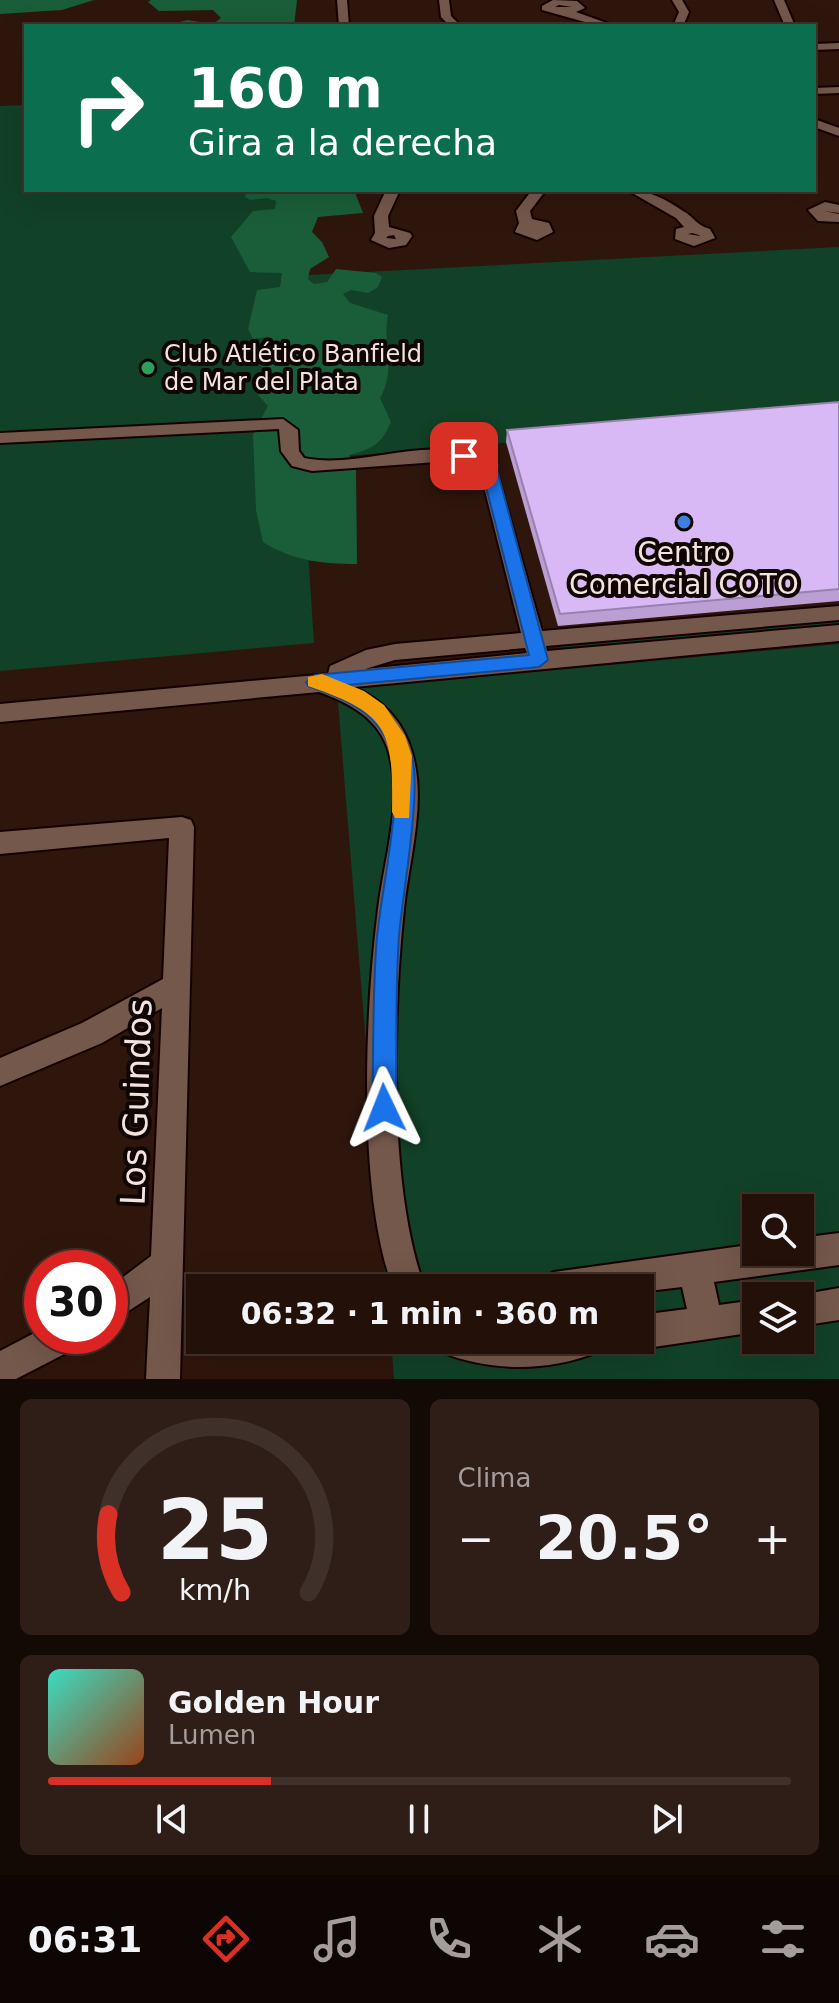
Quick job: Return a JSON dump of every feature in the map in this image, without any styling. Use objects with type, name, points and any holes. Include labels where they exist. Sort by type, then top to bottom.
[{"type":"street","points":[[342,0],[344,24]]},
{"type":"street","points":[[444,0],[446,17],[454,24]]},
{"type":"street","points":[[677,0],[684,12],[679,24]]},
{"type":"street","points":[[779,0],[789,24]]},
{"type":"street","points":[[568,13],[604,24]]},
{"type":"street","points":[[816,47],[839,46]]},
{"type":"street","points":[[816,91],[839,90]]},
{"type":"street","points":[[816,124],[839,132]]},
{"type":"street","points":[[382,233],[381,216],[392,192]]},
{"type":"street","points":[[526,224],[523,211],[537,192]]},
{"type":"street","points":[[638,192],[681,215],[694,229]]},
{"type":"street","points":[[816,194],[836,211]]},
{"type":"street","points":[[0,438],[283,424],[289,430],[290,451],[298,462],[312,465],[451,455],[474,460],[490,473],[537,650]]},
{"type":"street","points":[[537,650],[839,613]]},
{"type":"street","points":[[0,713],[265,691],[458,657],[839,633]]},
{"type":"street","points":[[315,682],[358,696],[378,710],[403,756],[403,802],[388,939],[382,1077],[391,1229],[405,1274]]},
{"type":"street","name":"Los Guindos","points":[[0,843],[182,827],[163,1379]]},
{"type":"street","points":[[0,1072],[92,1033],[176,986]]},
{"type":"street","points":[[652,1274],[839,1249]]},
{"type":"street","points":[[128,1293],[167,1264]]},
{"type":"street","points":[[694,1268],[707,1323]]},
{"type":"street","points":[[814,1308],[839,1304]]},
{"type":"street","points":[[654,1330],[742,1318]]},
{"type":"street","points":[[0,1369],[29,1354]]},
{"type":"green space","points":[[0,0],[94,0],[62,10],[0,14]]},
{"type":"green space","points":[[297,0],[294,24],[213,24],[221,18],[213,10],[159,11],[148,2]]},
{"type":"green space","points":[[187,20],[213,24],[173,24]]},
{"type":"green space","points":[[24,105],[24,192],[284,192],[290,276],[839,247],[839,414],[302,460],[314,643],[0,671],[0,106]]},
{"type":"green space","points":[[246,192],[355,192],[363,213],[318,217],[312,232],[322,242],[329,257],[310,269],[308,279],[314,284],[327,282],[336,269],[376,273],[382,277],[378,287],[368,293],[351,290],[343,294],[350,303],[388,315],[388,377],[380,398],[391,422],[375,445],[349,455],[356,470],[357,564],[308,560],[263,542],[256,510],[253,434],[268,406],[258,395],[274,382],[271,372],[257,364],[257,354],[274,343],[268,337],[253,339],[248,329],[257,290],[280,287],[282,273],[250,272],[231,237],[253,211],[275,209],[276,201],[245,197]]},
{"type":"green space","points":[[839,619],[839,627],[559,648],[562,644]]},
{"type":"green space","points":[[839,644],[839,1379],[394,1379],[392,1354],[654,1354],[654,1274],[385,1274],[337,690]]},
{"type":"building","name":"Centro Comercial COTO","points":[[839,402],[839,589],[560,614],[507,430]]},
{"type":"slow traffic","points":[[322,681],[315,682],[358,696],[378,710],[398,742],[403,756],[402,812]]},
{"type":"place","name":"Club Atlético Banfield de Mar del Plata","points":[[148,368]]},
{"type":"place","name":"Centro Comercial COTO","points":[[684,522]]},
{"type":"route","points":[[384,1108],[382,1077],[388,939],[403,802],[403,756],[378,710],[358,696],[315,682],[539,660],[490,473],[483,465],[464,456]]}]
